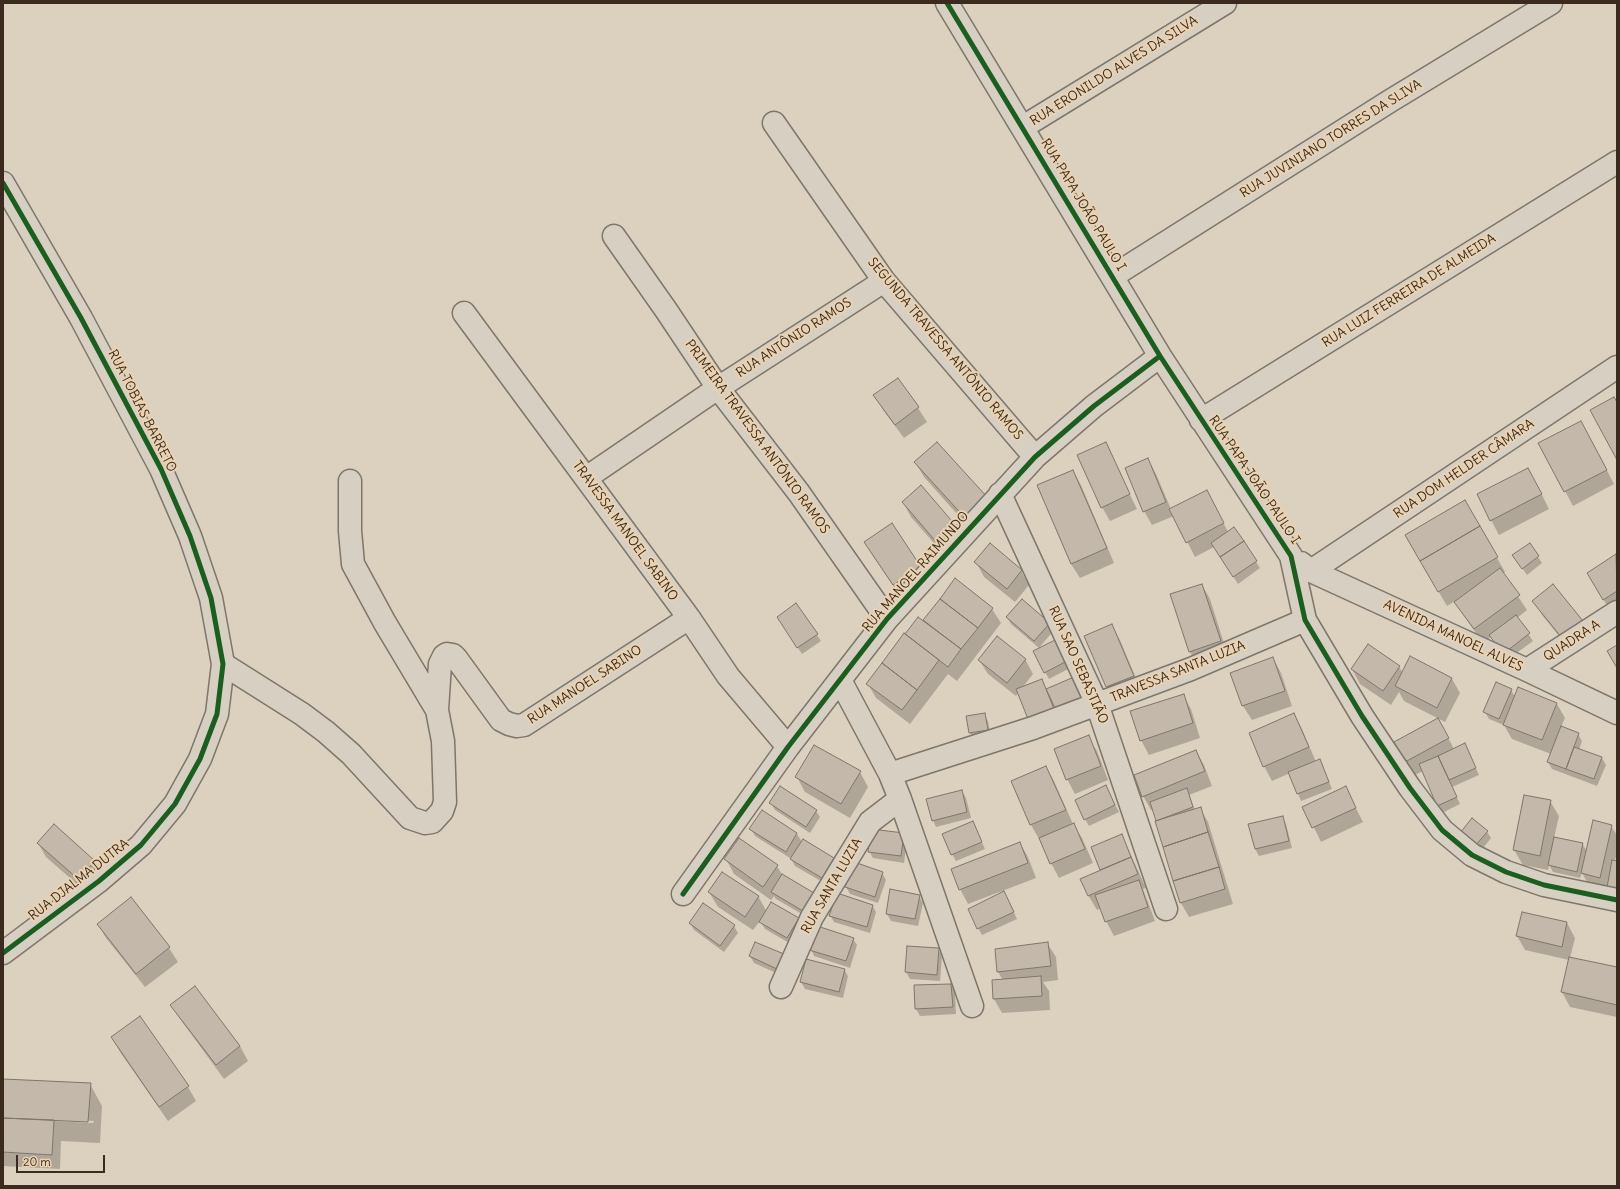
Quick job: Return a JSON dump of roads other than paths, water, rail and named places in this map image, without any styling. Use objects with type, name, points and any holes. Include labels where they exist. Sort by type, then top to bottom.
[{"type":"street","name":"RUA PAPA JOÃO PAULO I","points":[[947,3],[952,14],[1023,127],[1160,356],[1291,556],[1305,620],[1362,716],[1410,788],[1442,830],[1472,855],[1506,872],[1544,885],[1617,900]]},
{"type":"street","name":"RUA ERONILDO ALVES DA SILVA","points":[[1023,127],[1225,3]]},
{"type":"street","name":"RUA JUVINIANO TORRES DA SLIVA","points":[[1113,276],[1383,105],[1551,3]]},
{"type":"street","name":"SEGUNDA TRAVESSA ANTÔNIO RAMOS","points":[[774,123],[884,281],[1035,456]]},
{"type":"street","name":"RUA LUIZ FERREIRA DE ALMEIDA","points":[[1201,420],[1617,162]]},
{"type":"street","name":"RUA TOBIAS BARRETO","points":[[3,183],[81,318],[161,469],[190,536],[211,598],[223,664]]},
{"type":"street","name":"PRIMEIRA TRAVESSA ANTÔNIO RAMOS","points":[[614,236],[718,388],[799,493],[887,619]]},
{"type":"street","name":"RUA ANTÔNIO RAMOS","points":[[586,478],[822,319],[884,281]]},
{"type":"street","name":"TRAVESSA MANOEL SABINO","points":[[464,313],[689,618],[728,676],[788,747]]},
{"type":"street","name":"RUA MANOEL RAIMUNDO","points":[[683,894],[788,747],[887,619],[1035,456],[1094,406],[1160,356]]},
{"type":"street","name":"RUA DOM HELDER CÂMARA","points":[[1310,571],[1617,367]]},
{"type":"street","name":"RUA MANOEL SABINO","points":[[350,481],[350,539],[353,564],[392,635],[437,710]]},
{"type":"street","name":"RUA SAO SEBASTIÃO","points":[[1000,494],[1097,704],[1166,909]]},
{"type":"street","name":"AVENIDA MANOEL ALVES","points":[[1291,556],[1310,571],[1527,670],[1617,713]]},
{"type":"street","name":"QUADRA A","points":[[1527,670],[1617,612]]},
{"type":"street","name":"RUA MANOEL SABINO","points":[[223,664],[302,714],[326,732],[351,754],[410,818],[417,822],[424,823],[432,822],[442,811],[445,802],[443,741],[437,710],[440,664],[444,656],[447,654],[453,655],[456,658],[501,720],[517,726],[524,725],[689,618]]},
{"type":"street","name":"TRAVESSA SANTA LUZIA","points":[[890,774],[1033,728],[1192,668],[1305,620]]},
{"type":"street","name":"RUA DJALMA DUTRA","points":[[3,953],[99,881],[136,850],[175,804],[200,759],[217,714],[223,664]]},
{"type":"street","points":[[840,680],[890,774],[972,1006]]},
{"type":"street","name":"RUA SANTA LUZIA","points":[[781,987],[812,917],[870,822],[900,799]]}]
